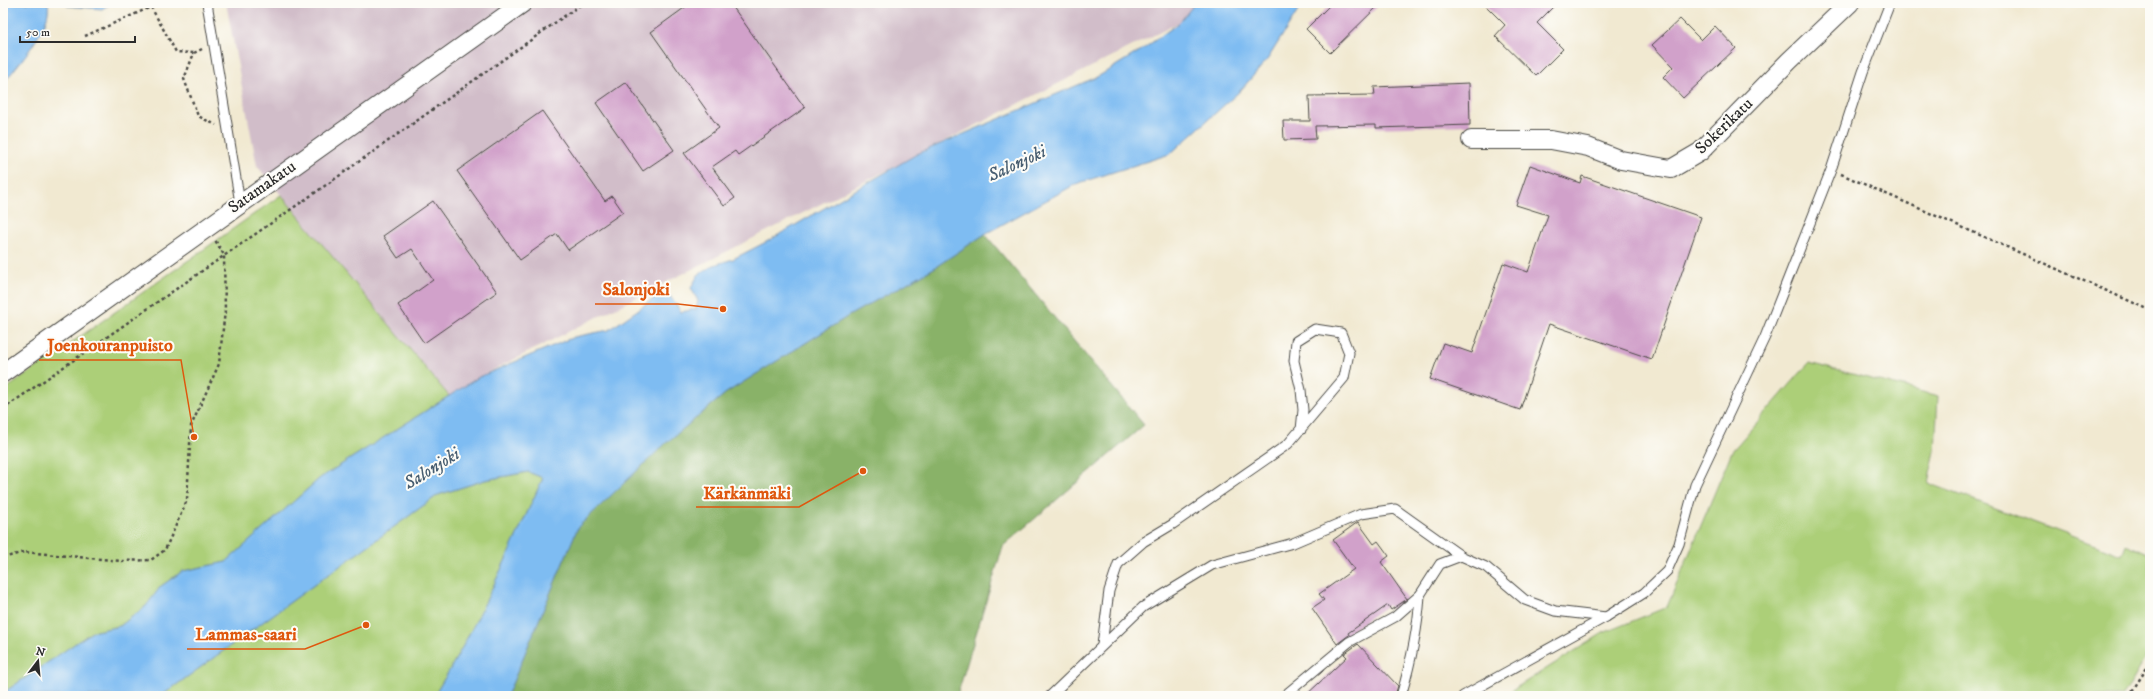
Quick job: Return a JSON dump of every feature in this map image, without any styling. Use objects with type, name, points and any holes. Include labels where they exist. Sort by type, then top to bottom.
[{"type":"street","name":"Satamakatu","points":[[3,374],[240,203],[523,3]]},
{"type":"street","name":"Sokerikatu","points":[[1471,140],[1552,140],[1588,147],[1621,160],[1671,169],[1700,152],[1789,61],[1850,3]]},
{"type":"lane","points":[[207,3],[240,203]]},
{"type":"lane","points":[[1463,696],[1606,617],[1644,593],[1667,572],[1679,544],[1694,485],[1764,337],[1831,170],[1863,72],[1890,3]]},
{"type":"lane","points":[[1102,645],[1109,591],[1118,564],[1143,542],[1173,524],[1288,444],[1301,430],[1344,378],[1348,354],[1341,333],[1315,329],[1296,341],[1294,361],[1301,390],[1303,410],[1301,430]]},
{"type":"lane","points":[[1050,696],[1143,607],[1212,565],[1293,543],[1361,514],[1394,509],[1461,556],[1486,567],[1525,600],[1554,612],[1606,617]]},
{"type":"lane","points":[[1284,696],[1349,642],[1395,617],[1420,595],[1440,564],[1461,556]]},
{"type":"lane","points":[[1401,696],[1412,656],[1419,618],[1420,595]]},
{"type":"path","points":[[151,3],[151,7],[176,52],[194,53],[214,44]]},
{"type":"path","points":[[3,409],[330,183],[583,3]]},
{"type":"path","points":[[85,36],[151,7]]},
{"type":"path","points":[[194,53],[184,79],[198,116],[214,125],[228,129]]},
{"type":"path","points":[[1831,170],[2150,310]]},
{"type":"path","points":[[3,558],[24,552],[122,561],[151,560],[165,550],[187,500],[192,426],[219,364],[225,311],[224,255]]},
{"type":"path","points":[[2130,696],[2150,663]]},
{"type":"shaded area","points":[[226,3],[1195,3],[1180,22],[479,377],[449,396],[257,166]]},
{"type":"green space","points":[[281,195],[449,396],[320,478],[226,562],[183,571],[161,586],[146,606],[120,626],[92,632],[3,693],[3,391]]},
{"type":"green space","points":[[985,234],[1144,425],[1003,546],[957,696],[507,696],[578,527],[604,500],[666,443],[726,393],[850,315],[934,268]]},
{"type":"green space","points":[[1809,363],[1938,396],[1935,451],[1928,483],[2122,555],[2126,544],[2150,555],[2150,650],[2123,696],[1503,696],[1603,633],[1667,607],[1732,451]]},
{"type":"green space","points":[[528,472],[543,478],[478,616],[450,670],[434,696],[161,696],[438,495],[485,480]]},
{"type":"water","points":[[3,3],[48,3],[48,13],[40,34],[3,84]]},
{"type":"water","points":[[66,3],[112,3],[102,9],[67,6]]},
{"type":"water","points":[[1195,3],[1303,3],[1267,60],[1240,91],[1170,154],[1076,184],[985,234],[934,268],[850,315],[726,393],[666,443],[578,527],[507,696],[434,696],[450,670],[478,616],[543,478],[528,472],[485,480],[438,495],[161,696],[3,696],[3,693],[92,632],[120,626],[146,606],[161,586],[183,571],[226,562],[320,478],[479,377],[574,337],[609,330],[656,297],[670,296],[681,312],[696,309],[698,301],[691,288],[698,275],[714,265],[733,259],[768,241],[917,154],[1099,76],[1143,49],[1180,22]]},
{"type":"building","points":[[691,3],[730,3],[805,108],[738,155],[735,151],[712,167],[735,198],[724,206],[684,153],[719,128],[651,32]]},
{"type":"building","points":[[1332,3],[1381,3],[1330,53],[1306,29]]},
{"type":"building","points":[[1483,3],[1557,3],[1537,23],[1563,49],[1536,76],[1495,36],[1505,25]]},
{"type":"building","points":[[1680,19],[1701,40],[1715,26],[1736,48],[1683,98],[1663,77],[1673,67],[1652,45]]},
{"type":"building","points":[[626,82],[674,150],[643,171],[596,103]]},
{"type":"building","points":[[1469,83],[1470,125],[1376,128],[1376,125],[1315,126],[1316,139],[1284,140],[1283,121],[1310,121],[1309,96],[1375,95],[1374,87]]},
{"type":"building","points":[[542,111],[605,201],[612,196],[623,212],[568,250],[557,234],[520,260],[457,171]]},
{"type":"building","points":[[1530,165],[1580,183],[1582,176],[1701,217],[1652,359],[1549,324],[1520,410],[1430,379],[1443,343],[1472,353],[1503,263],[1528,272],[1548,215],[1516,205]]},
{"type":"building","points":[[433,201],[497,292],[424,343],[398,305],[433,280],[412,249],[398,258],[383,236]]},
{"type":"building","points":[[1358,522],[1374,544],[1378,541],[1389,556],[1381,562],[1407,599],[1391,610],[1388,605],[1348,633],[1349,635],[1337,644],[1312,608],[1324,600],[1319,594],[1354,569],[1333,540]]},
{"type":"building","points":[[1358,644],[1398,686],[1396,692],[1391,696],[1305,696],[1347,657],[1344,654]]},
{"type":"place","name":"Salonjoki","points":[[723,309]]},
{"type":"place","name":"Joenkouranpuisto","points":[[194,437]]},
{"type":"place","name":"Kärkänmäki","points":[[863,471]]},
{"type":"place","name":"Lammas-saari","points":[[366,625]]}]
